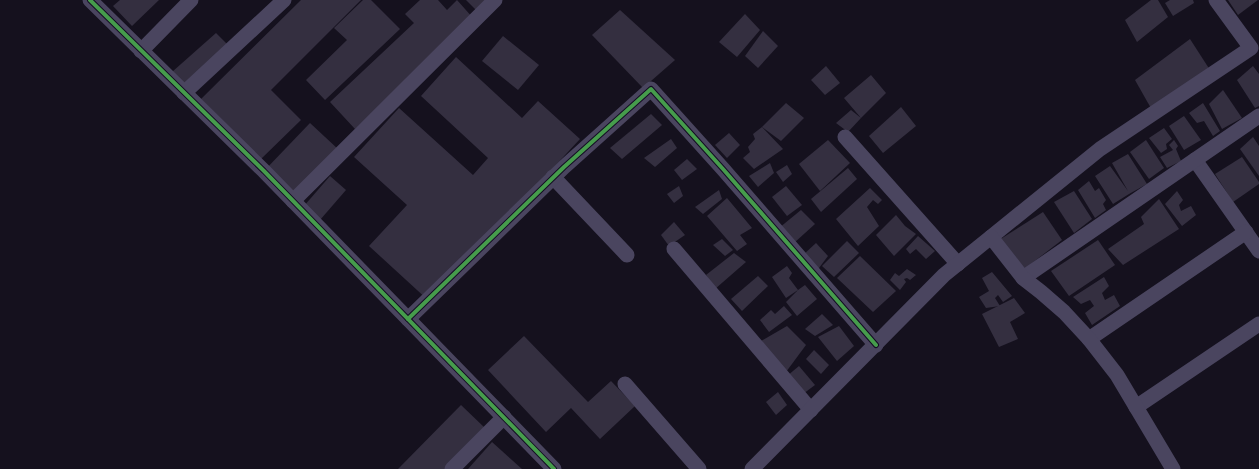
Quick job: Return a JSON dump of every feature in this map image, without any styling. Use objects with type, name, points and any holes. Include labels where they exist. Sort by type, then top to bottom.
[{"type":"street","points":[[90,0],[294,201],[554,469]]},
{"type":"street","points":[[141,50],[191,0]]},
{"type":"street","points":[[184,93],[284,0]]},
{"type":"street","points":[[294,201],[494,0]]},
{"type":"street","points":[[752,469],[944,276],[958,264],[1100,149],[1251,48],[1216,0]]},
{"type":"street","points":[[408,319],[553,177],[651,89],[729,175],[876,345]]},
{"type":"street","points":[[1023,278],[1259,116]]},
{"type":"street","points":[[845,137],[958,264]]},
{"type":"street","points":[[1195,160],[1259,251]]},
{"type":"street","points":[[553,177],[627,255]]},
{"type":"street","points":[[1090,339],[1246,232]]},
{"type":"street","points":[[991,237],[1023,278],[1064,312],[1090,339],[1117,376],[1173,469]]},
{"type":"street","points":[[674,248],[811,410]]},
{"type":"street","points":[[1136,407],[1259,324]]},
{"type":"street","points":[[625,384],[699,469]]},
{"type":"street","points":[[452,469],[504,417]]},
{"type":"building","points":[[120,0],[159,0],[132,26],[113,6]]},
{"type":"building","points":[[301,0],[361,0],[271,90],[301,120],[261,159],[201,99]]},
{"type":"building","points":[[363,0],[371,0],[400,29],[325,100],[306,80],[347,40],[334,28]]},
{"type":"building","points":[[420,0],[438,0],[447,10],[457,0],[473,18],[355,129],[330,102],[414,23],[405,14]]},
{"type":"building","points":[[466,0],[489,0],[477,11]]},
{"type":"building","points":[[1151,0],[1158,0],[1168,17],[1137,42],[1125,20]]},
{"type":"building","points":[[1170,0],[1193,0],[1194,3],[1173,16],[1165,3]]},
{"type":"building","points":[[1228,0],[1258,0],[1238,15]]},
{"type":"building","points":[[620,10],[675,60],[643,88],[592,35]]},
{"type":"building","points":[[745,14],[760,30],[737,57],[719,42]]},
{"type":"building","points":[[763,31],[778,46],[758,68],[745,56]]},
{"type":"building","points":[[216,33],[228,45],[183,85],[172,72]]},
{"type":"building","points":[[503,36],[539,65],[518,90],[482,61]]},
{"type":"building","points":[[1190,39],[1210,70],[1152,110],[1135,80]]},
{"type":"building","points":[[456,57],[522,118],[538,101],[580,139],[429,301],[369,246],[407,205],[354,157],[399,108],[473,175],[488,158],[421,96]]},
{"type":"building","points":[[826,66],[840,83],[825,95],[811,80]]},
{"type":"building","points":[[1253,66],[1259,74],[1259,106],[1255,108],[1237,80]]},
{"type":"building","points":[[871,75],[886,93],[861,118],[844,98]]},
{"type":"building","points":[[1223,90],[1242,118],[1222,129],[1209,104]]},
{"type":"building","points":[[786,103],[804,118],[781,141],[762,127]]},
{"type":"building","points":[[1203,103],[1220,131],[1213,136],[1204,121],[1197,123],[1189,113]]},
{"type":"building","points":[[901,107],[916,126],[883,153],[869,136]]},
{"type":"building","points":[[851,110],[861,118],[848,132],[836,123]]},
{"type":"building","points":[[651,114],[662,125],[622,159],[610,148]]},
{"type":"building","points":[[1184,116],[1201,140],[1184,150],[1169,126]]},
{"type":"building","points":[[310,123],[339,150],[293,198],[264,171]]},
{"type":"building","points":[[762,127],[783,149],[754,169],[743,158],[750,152],[748,147],[755,139],[753,134]]},
{"type":"building","points":[[1164,128],[1172,139],[1166,144],[1167,149],[1161,153],[1149,138]]},
{"type":"building","points":[[729,133],[740,145],[727,158],[715,145]]},
{"type":"building","points":[[1253,137],[1259,146],[1259,176],[1240,149]]},
{"type":"building","points":[[671,139],[677,148],[655,167],[644,158]]},
{"type":"building","points":[[828,140],[850,163],[820,191],[799,164]]},
{"type":"building","points":[[1146,140],[1164,168],[1149,179],[1130,152]]},
{"type":"building","points":[[1174,140],[1178,146],[1176,149],[1181,161],[1167,168],[1160,157],[1173,150],[1169,145]]},
{"type":"building","points":[[1128,154],[1147,184],[1113,204],[1095,176],[1110,166],[1128,191],[1112,163]]},
{"type":"building","points":[[1242,157],[1259,184],[1233,202],[1215,174]]},
{"type":"building","points":[[687,159],[697,169],[682,180],[674,170]]},
{"type":"building","points":[[770,163],[774,173],[758,187],[749,176]]},
{"type":"building","points":[[787,165],[792,174],[783,182],[776,172]]},
{"type":"building","points":[[848,168],[857,179],[821,212],[811,199]]},
{"type":"building","points":[[330,176],[346,190],[320,220],[304,206]]},
{"type":"building","points":[[1089,181],[1095,191],[1099,188],[1106,200],[1103,204],[1106,210],[1095,218],[1078,190]]},
{"type":"building","points":[[679,186],[683,196],[674,203],[667,194]]},
{"type":"building","points":[[786,186],[802,205],[787,216],[772,197]]},
{"type":"building","points":[[870,188],[882,200],[878,204],[873,200],[867,207],[879,226],[858,246],[836,219]]},
{"type":"building","points":[[719,190],[722,199],[703,214],[695,207]]},
{"type":"building","points":[[1074,191],[1092,219],[1074,233],[1054,202]]},
{"type":"building","points":[[1177,191],[1183,200],[1179,205],[1181,211],[1191,206],[1196,215],[1182,226],[1165,204]]},
{"type":"building","points":[[727,198],[752,228],[740,235],[747,244],[737,251],[707,216]]},
{"type":"building","points":[[1159,199],[1179,229],[1123,265],[1108,249],[1144,224],[1141,217]]},
{"type":"building","points":[[801,210],[815,224],[794,243],[779,228]]},
{"type":"building","points":[[1043,212],[1062,240],[1023,270],[999,240]]},
{"type":"building","points":[[896,215],[905,226],[916,234],[894,256],[876,235]]},
{"type":"building","points":[[674,222],[685,235],[669,246],[661,235]]},
{"type":"building","points":[[918,236],[935,251],[926,259],[916,249],[910,254],[906,249]]},
{"type":"building","points":[[722,239],[733,250],[725,256],[713,245]]},
{"type":"building","points":[[1098,240],[1115,265],[1069,296],[1051,271]]},
{"type":"building","points":[[847,241],[859,253],[834,277],[822,266]]},
{"type":"building","points":[[816,243],[828,256],[816,272],[803,255]]},
{"type":"building","points":[[734,253],[746,262],[715,289],[706,275]]},
{"type":"building","points":[[860,256],[896,291],[873,312],[837,278]]},
{"type":"building","points":[[787,266],[792,273],[789,278],[798,290],[786,298],[772,277]]},
{"type":"building","points":[[907,269],[916,275],[910,280],[907,278],[904,279],[906,282],[900,290],[890,280],[895,273],[899,276]]},
{"type":"building","points":[[992,272],[1012,296],[1003,302],[998,295],[995,298],[1000,306],[986,308],[979,297],[989,291],[982,278]]},
{"type":"building","points":[[758,276],[768,286],[742,311],[731,299]]},
{"type":"building","points":[[1104,277],[1109,286],[1102,293],[1105,300],[1114,295],[1120,306],[1092,325],[1085,313],[1094,306],[1090,300],[1081,304],[1073,297]]},
{"type":"building","points":[[805,285],[817,299],[797,316],[786,302]]},
{"type":"building","points":[[1014,298],[1025,313],[1010,322],[1018,339],[999,347],[982,314]]},
{"type":"building","points":[[784,306],[792,315],[769,332],[760,320],[771,310],[775,314]]},
{"type":"building","points":[[822,314],[833,325],[815,336],[805,329]]},
{"type":"building","points":[[787,326],[806,345],[786,372],[761,341]]},
{"type":"building","points":[[839,326],[854,346],[837,361],[818,337]]},
{"type":"building","points":[[524,336],[588,402],[611,381],[635,406],[600,439],[571,408],[546,432],[488,370]]},
{"type":"building","points":[[814,350],[829,365],[821,374],[806,359]]},
{"type":"building","points":[[799,366],[815,385],[803,394],[787,376]]},
{"type":"building","points":[[778,392],[787,405],[776,415],[766,402]]},
{"type":"building","points":[[461,405],[486,429],[447,469],[398,469]]},
{"type":"building","points":[[492,442],[522,469],[468,469]]},
{"type":"cycle path","points":[[90,0],[264,171],[554,469]]},
{"type":"cycle path","points":[[408,319],[564,167],[651,89],[723,169],[876,345]]}]
